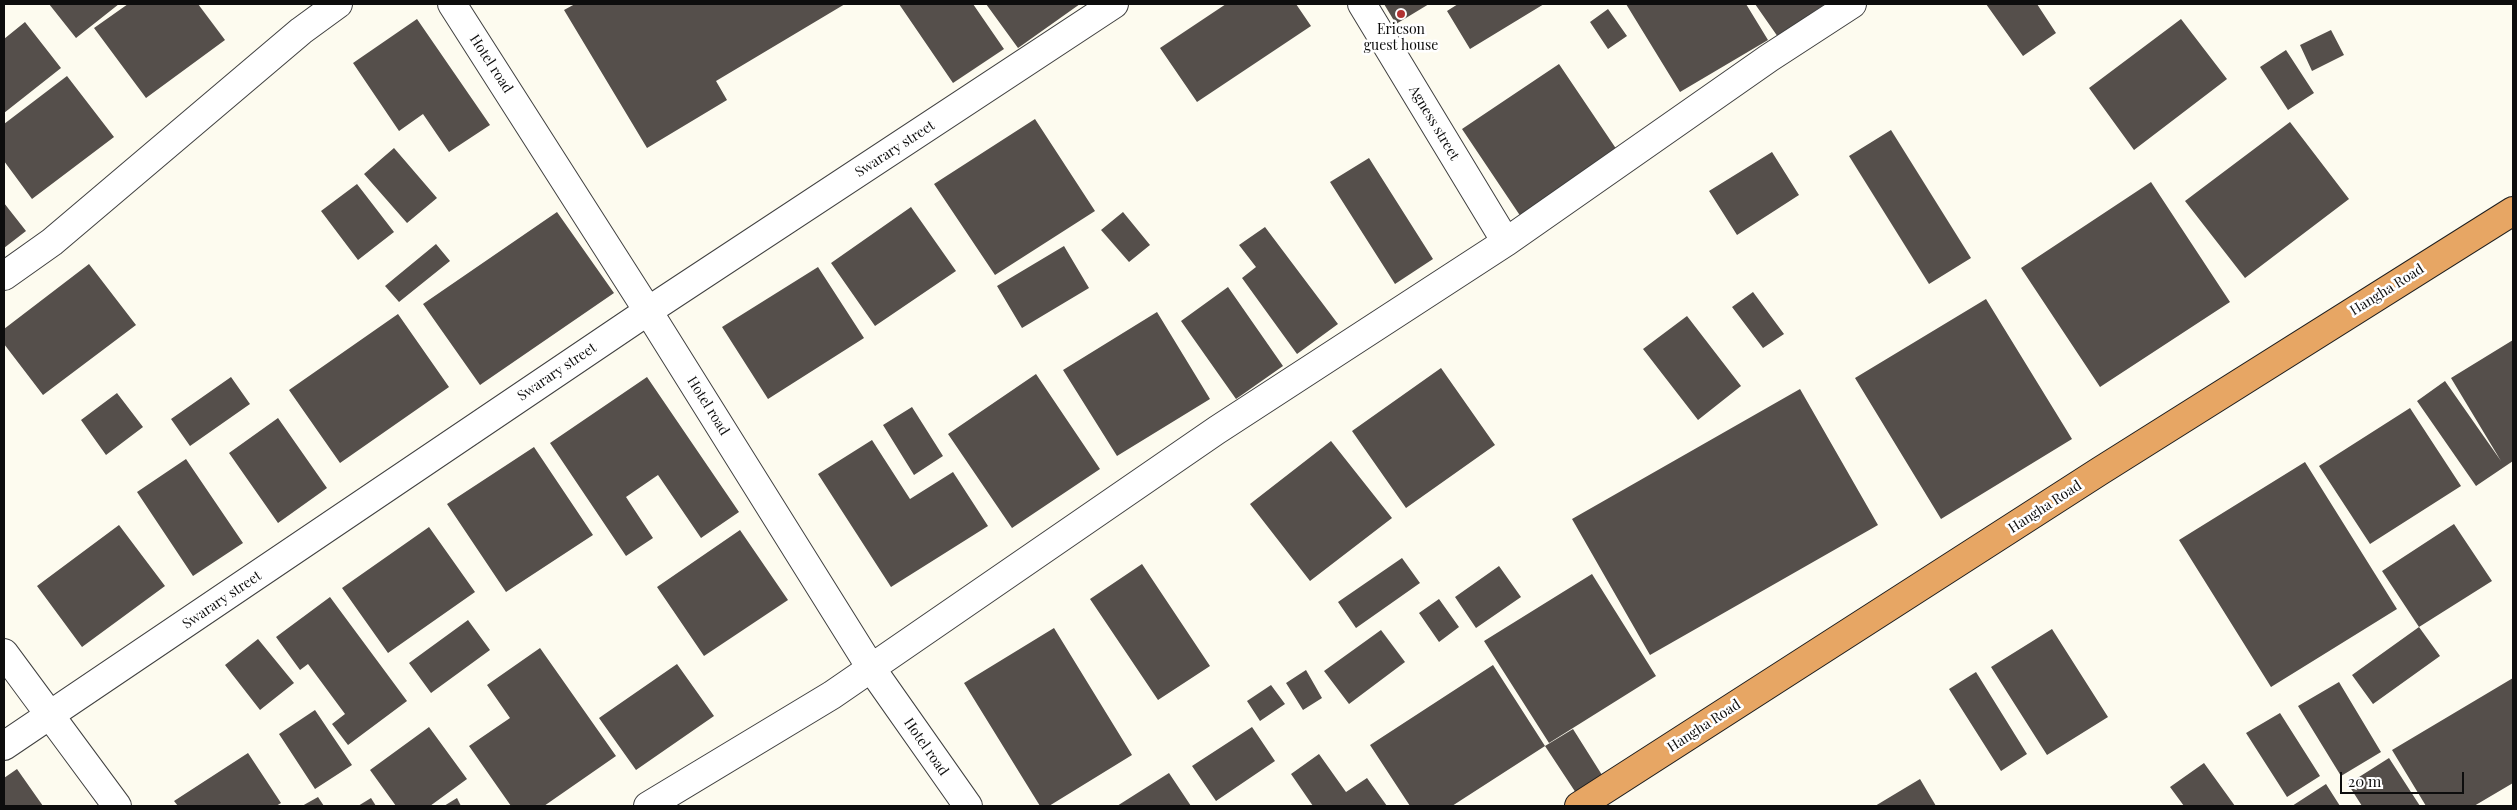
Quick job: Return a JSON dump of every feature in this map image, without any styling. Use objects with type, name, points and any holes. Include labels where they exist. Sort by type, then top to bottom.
[{"type":"highway","name":"Hangha Road","points":[[1580,806],[2092,476],[2513,211]]},
{"type":"street","points":[[4,276],[52,242],[301,31],[338,4]]},
{"type":"street","name":"Hotel road","points":[[452,4],[648,310],[871,668],[968,806]]},
{"type":"street","name":"Swarary street","points":[[4,746],[50,717],[648,310],[1114,4]]},
{"type":"street","name":"Agness street","points":[[1362,4],[1506,242]]},
{"type":"street","points":[[648,806],[832,695],[1217,430],[1506,242],[1769,58],[1852,4]]},
{"type":"street","points":[[4,653],[117,806]]},
{"type":"building","points":[[49,4],[119,4],[76,38]]},
{"type":"building","points":[[128,4],[198,4],[225,40],[146,98],[94,28]]},
{"type":"building","points":[[575,4],[845,4],[716,81],[727,100],[647,148],[564,10]]},
{"type":"building","points":[[899,4],[973,4],[1004,49],[953,83]]},
{"type":"building","points":[[986,4],[1080,4],[1018,48]]},
{"type":"building","points":[[1226,4],[1296,4],[1311,26],[1197,102],[1160,48]]},
{"type":"building","name":"Ericson guest house","points":[[1384,4],[1429,4],[1396,24]]},
{"type":"building","points":[[1458,4],[1544,4],[1470,49],[1447,11]]},
{"type":"building","points":[[1626,4],[1746,4],[1768,40],[1680,92]]},
{"type":"building","points":[[1755,4],[1825,4],[1778,37]]},
{"type":"building","points":[[1986,4],[2037,4],[2056,33],[2023,56]]},
{"type":"building","points":[[1608,9],[1627,36],[1608,49],[1590,22]]},
{"type":"building","points":[[417,19],[490,125],[449,152],[423,114],[399,131],[353,63]]},
{"type":"building","points":[[2181,19],[2227,79],[2134,150],[2089,88]]},
{"type":"building","points":[[25,22],[61,68],[4,113],[4,39]]},
{"type":"building","points":[[2331,30],[2344,55],[2312,71],[2300,45]]},
{"type":"building","points":[[2286,50],[2314,93],[2288,110],[2260,67]]},
{"type":"building","points":[[1559,64],[1619,153],[1521,217],[1462,129]]},
{"type":"building","points":[[67,76],[114,137],[32,199],[4,161],[4,124]]},
{"type":"building","points":[[1035,119],[1095,211],[995,275],[934,184]]},
{"type":"building","points":[[2290,122],[2349,199],[2245,278],[2185,201]]},
{"type":"building","points":[[1891,130],[1971,258],[1929,284],[1849,156]]},
{"type":"building","points":[[394,148],[437,198],[407,223],[364,174]]},
{"type":"building","points":[[1772,152],[1799,195],[1737,235],[1709,191]]},
{"type":"building","points":[[1369,158],[1433,259],[1395,284],[1330,182]]},
{"type":"building","points":[[2151,182],[2230,302],[2100,387],[2021,268]]},
{"type":"building","points":[[357,184],[394,232],[358,260],[321,211]]},
{"type":"building","points":[[4,203],[26,231],[4,248]]},
{"type":"building","points":[[911,207],[956,271],[875,326],[831,263]]},
{"type":"building","points":[[557,212],[614,293],[480,385],[423,304]]},
{"type":"building","points":[[1123,212],[1150,245],[1129,262],[1101,230]]},
{"type":"building","points":[[1265,227],[1338,324],[1297,354],[1242,278],[1256,267],[1239,245]]},
{"type":"building","points":[[436,244],[450,261],[399,302],[385,286]]},
{"type":"building","points":[[1064,246],[1089,288],[1022,328],[997,286]]},
{"type":"building","points":[[89,264],[136,325],[43,395],[4,344],[4,329]]},
{"type":"building","points":[[818,267],[864,338],[768,399],[722,327]]},
{"type":"building","points":[[1228,287],[1283,366],[1236,399],[1181,321]]},
{"type":"building","points":[[1753,292],[1784,334],[1763,348],[1732,307]]},
{"type":"building","points":[[1986,299],[2072,439],[1941,519],[1855,378]]},
{"type":"building","points":[[1157,312],[1210,399],[1117,456],[1063,370]]},
{"type":"building","points":[[398,314],[449,387],[340,463],[289,390]]},
{"type":"building","points":[[1687,316],[1741,386],[1698,420],[1643,349]]},
{"type":"building","points":[[2513,340],[2513,461],[2476,486],[2417,401],[2445,381],[2501,461],[2451,378]]},
{"type":"building","points":[[1441,368],[1495,445],[1406,508],[1352,431]]},
{"type":"building","points":[[1036,374],[1100,469],[1012,528],[948,434]]},
{"type":"building","points":[[231,377],[250,404],[190,446],[171,419]]},
{"type":"building","points":[[647,377],[739,512],[701,538],[658,475],[626,497],[653,538],[626,556],[550,443]]},
{"type":"building","points":[[1800,389],[1878,525],[1650,655],[1572,519]]},
{"type":"building","points":[[117,393],[143,427],[106,455],[81,420]]},
{"type":"building","points":[[912,407],[943,456],[914,475],[883,425]]},
{"type":"building","points":[[2410,408],[2461,486],[2370,544],[2319,466]]},
{"type":"building","points":[[278,418],[327,488],[278,523],[229,453]]},
{"type":"building","points":[[872,440],[910,499],[953,472],[988,526],[891,587],[818,474]]},
{"type":"building","points":[[1331,441],[1392,518],[1310,581],[1250,504]]},
{"type":"building","points":[[534,447],[593,535],[506,592],[447,504]]},
{"type":"building","points":[[186,459],[243,543],[193,576],[137,492]]},
{"type":"building","points":[[2305,462],[2397,609],[2271,687],[2179,540]]},
{"type":"building","points":[[2454,524],[2492,581],[2419,627],[2382,571]]},
{"type":"building","points":[[119,525],[165,586],[82,647],[37,586]]},
{"type":"building","points":[[429,527],[475,592],[388,653],[342,588]]},
{"type":"building","points":[[740,530],[788,600],[704,656],[657,587]]},
{"type":"building","points":[[1402,558],[1420,583],[1356,628],[1338,602]]},
{"type":"building","points":[[1142,564],[1210,666],[1158,700],[1090,599]]},
{"type":"building","points":[[1499,566],[1521,597],[1476,628],[1455,597]]},
{"type":"building","points":[[1592,574],[1656,676],[1549,743],[1484,641]]},
{"type":"building","points":[[330,597],[407,701],[348,745],[332,724],[345,714],[308,664],[300,670],[276,637]]},
{"type":"building","points":[[1439,599],[1459,627],[1439,642],[1419,613]]},
{"type":"building","points":[[468,620],[490,650],[431,693],[409,663]]},
{"type":"building","points":[[2419,627],[2440,656],[2373,704],[2352,675]]},
{"type":"building","points":[[1054,628],[1132,755],[1049,806],[1040,806],[964,683]]},
{"type":"building","points":[[2052,629],[2108,717],[2047,755],[1991,667]]},
{"type":"building","points":[[1381,630],[1405,662],[1349,704],[1324,671]]},
{"type":"building","points":[[258,639],[294,683],[260,710],[225,665]]},
{"type":"building","points":[[540,648],[616,756],[544,806],[511,806],[469,746],[510,718],[487,685]]},
{"type":"building","points":[[677,664],[714,716],[636,770],[599,718]]},
{"type":"building","points":[[1493,665],[1545,746],[1452,806],[1410,806],[1370,745]]},
{"type":"building","points":[[1306,670],[1322,698],[1303,710],[1286,683]]},
{"type":"building","points":[[1976,672],[2027,754],[2001,771],[1949,689]]},
{"type":"building","points":[[2513,678],[2513,783],[2474,806],[2426,806],[2392,750]]},
{"type":"building","points":[[2339,682],[2381,752],[2341,776],[2298,706]]},
{"type":"building","points":[[1271,685],[1285,704],[1260,721],[1247,701]]},
{"type":"building","points":[[315,710],[352,765],[315,789],[279,734]]},
{"type":"building","points":[[2280,713],[2320,776],[2287,797],[2246,733]]},
{"type":"building","points":[[429,727],[467,779],[430,806],[396,806],[370,770]]},
{"type":"building","points":[[1252,727],[1275,761],[1216,801],[1192,766]]},
{"type":"building","points":[[1573,729],[1602,775],[1576,793],[1545,746]]},
{"type":"building","points":[[248,753],[281,803],[276,806],[178,806],[174,801]]},
{"type":"building","points":[[1319,754],[1346,792],[1367,778],[1387,806],[1313,806],[1291,774]]},
{"type":"building","points":[[2389,758],[2420,806],[2362,806],[2348,784]]},
{"type":"building","points":[[2204,763],[2235,806],[2184,806],[2170,787]]},
{"type":"building","points":[[17,769],[43,806],[4,806],[4,778]]},
{"type":"building","points":[[1169,773],[1191,806],[1117,806]]},
{"type":"building","points":[[1920,779],[1936,806],[1875,806]]},
{"type":"building","points":[[2326,784],[2340,806],[2292,806]]},
{"type":"building","points":[[318,797],[324,806],[302,806]]},
{"type":"building","points":[[371,798],[376,806],[358,806]]},
{"type":"building","points":[[457,798],[461,806],[444,806]]},
{"type":"place","name":"Ericson guest house","points":[[1401,14]]}]
